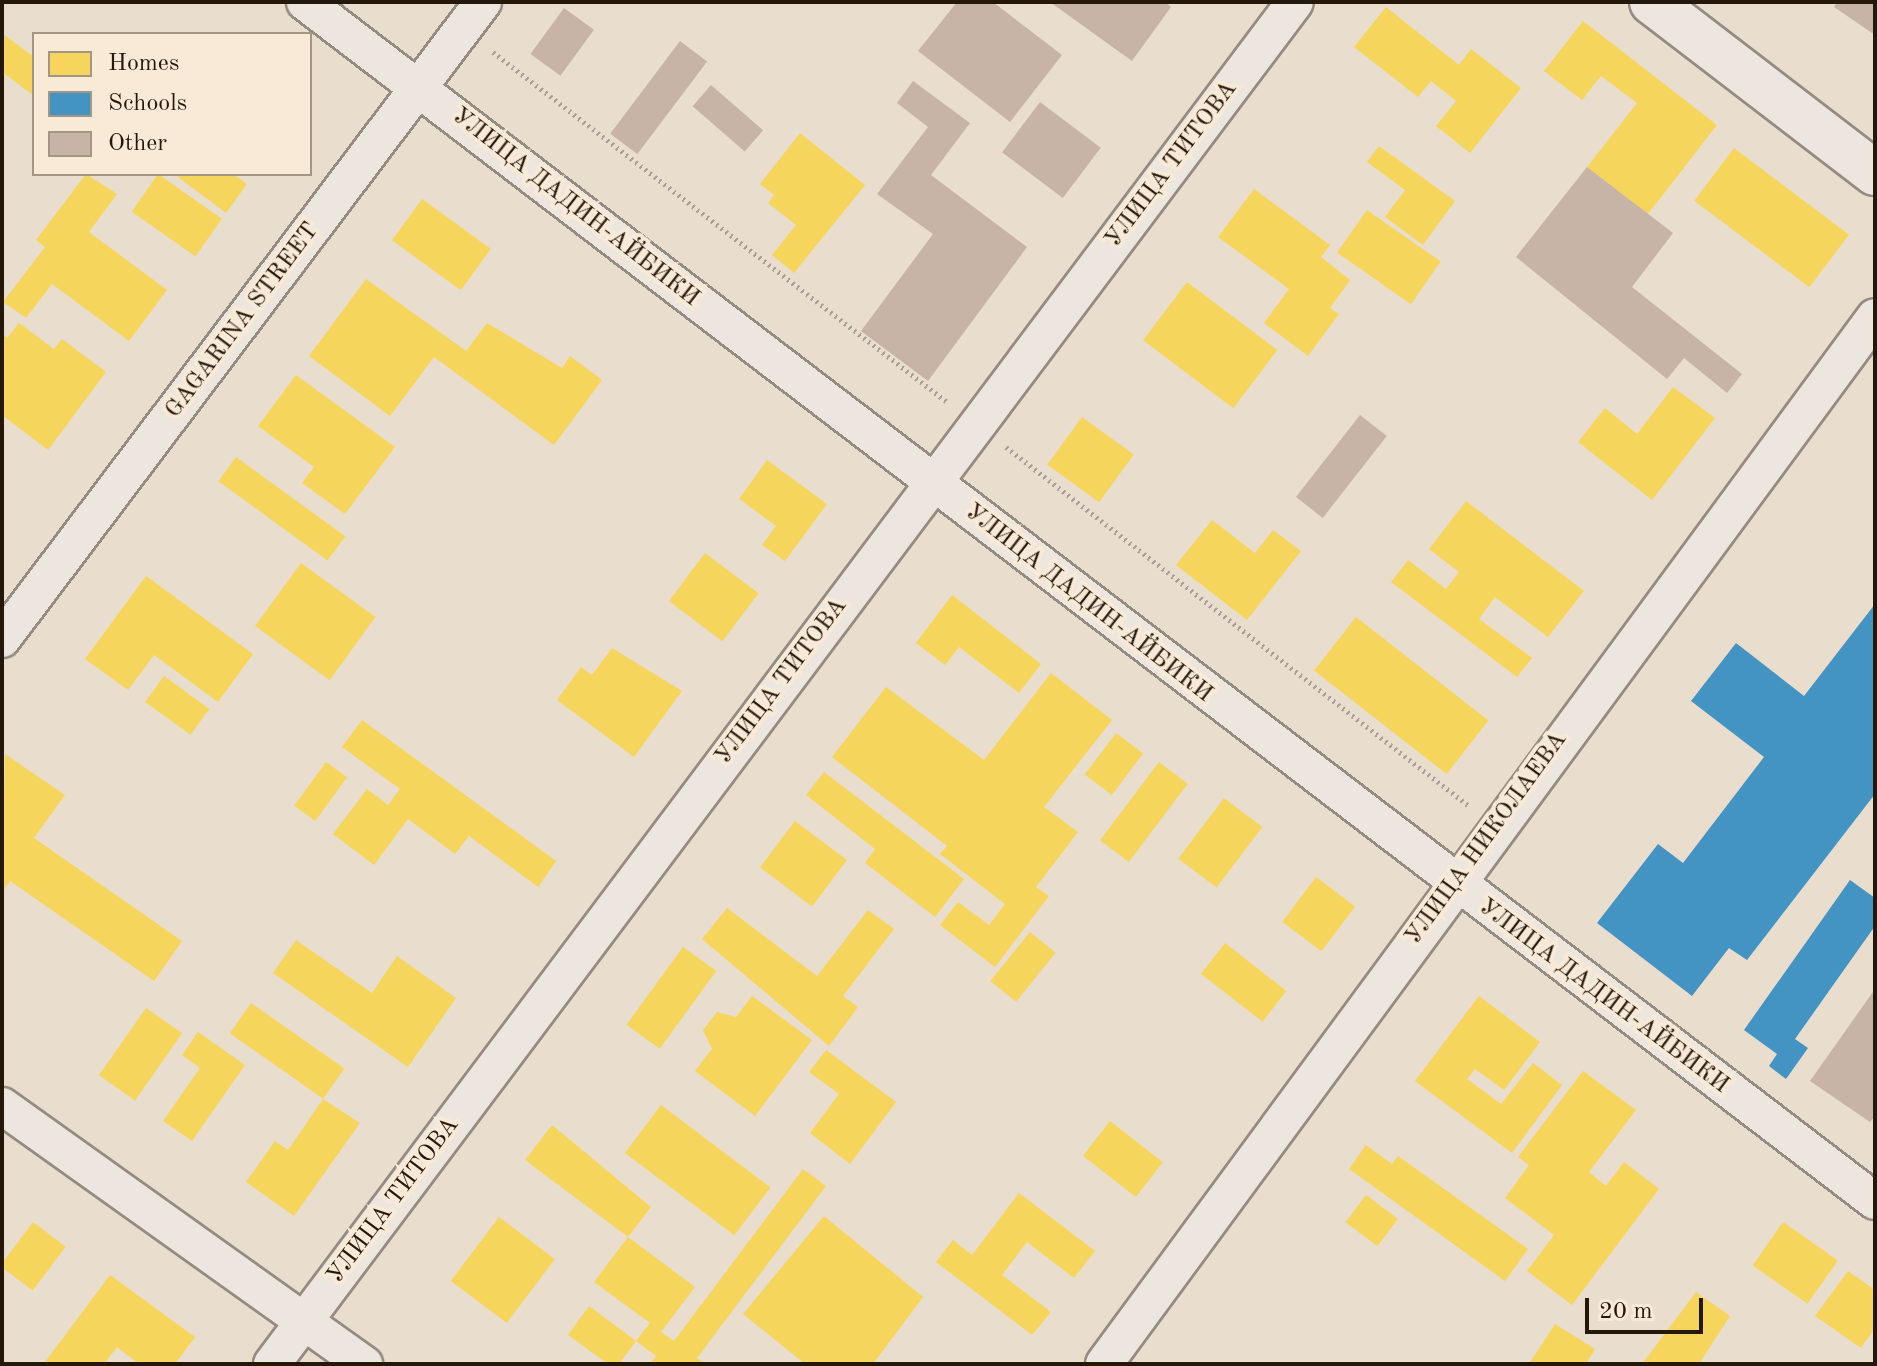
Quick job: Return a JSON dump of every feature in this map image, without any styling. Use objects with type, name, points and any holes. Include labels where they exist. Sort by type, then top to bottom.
[{"type":"street","name":"УЛИЦА ДАДИН-АЙБИКИ","points":[[305,2],[1453,885],[1875,1201]]},
{"type":"street","name":"GAGARINA STREET","points":[[2,639],[483,2]]},
{"type":"street","name":"УЛИЦА ТИТОВА","points":[[272,1364],[1295,2]]},
{"type":"street","points":[[1652,2],[1875,173]]},
{"type":"street","name":"УЛИЦА НИКОЛАЕВА","points":[[1104,1364],[1453,885],[1875,317]]},
{"type":"street","points":[[2,1106],[364,1364]]},
{"type":"building: Homes","points":[[1386,7],[1459,65],[1471,49],[1521,88],[1470,153],[1436,126],[1456,101],[1431,81],[1418,97],[1354,47]]},
{"type":"building: Homes","points":[[1583,21],[1717,125],[1648,214],[1587,167],[1637,103],[1601,76],[1582,100],[1544,71]]},
{"type":"building: Homes","points":[[2,33],[32,56],[32,94],[2,72]]},
{"type":"building: Homes","points":[[800,133],[865,185],[794,273],[772,255],[796,225],[768,203],[774,195],[760,184]]},
{"type":"building: Homes","points":[[1379,146],[1455,201],[1423,245],[1385,217],[1405,190],[1367,162]]},
{"type":"building: Homes","points":[[1734,148],[1849,235],[1809,287],[1694,201]]},
{"type":"building: Homes","points":[[84,176],[89,176],[117,194],[89,232],[167,290],[129,341],[52,284],[26,318],[3,302],[45,247],[36,240]]},
{"type":"building: Homes","points":[[157,176],[222,219],[196,256],[132,212]]},
{"type":"building: Homes","points":[[177,176],[236,176],[247,184],[226,213]]},
{"type":"building: Homes","points":[[1254,189],[1330,245],[1321,257],[1350,280],[1330,308],[1339,314],[1308,356],[1264,323],[1289,289],[1218,237]]},
{"type":"building: Homes","points":[[422,199],[491,249],[461,290],[392,240]]},
{"type":"building: Homes","points":[[1367,210],[1441,262],[1411,304],[1337,253]]},
{"type":"building: Homes","points":[[366,279],[466,351],[487,323],[562,368],[570,356],[602,380],[554,445],[434,357],[390,416],[309,356]]},
{"type":"building: Homes","points":[[1187,282],[1277,350],[1233,408],[1143,340]]},
{"type":"building: Homes","points":[[19,323],[54,349],[62,339],[106,372],[48,450],[2,415],[2,334],[7,338]]},
{"type":"building: Homes","points":[[296,375],[395,447],[345,514],[302,483],[314,467],[258,426]]},
{"type":"building: Homes","points":[[1673,387],[1715,418],[1652,500],[1578,442],[1605,408],[1637,434]]},
{"type":"building: Homes","points":[[1082,417],[1134,455],[1099,502],[1047,465]]},
{"type":"building: Homes","points":[[236,457],[345,536],[328,561],[218,481]]},
{"type":"building: Homes","points":[[767,460],[827,504],[785,561],[762,545],[776,526],[739,499]]},
{"type":"building: Homes","points":[[1466,501],[1584,591],[1548,637],[1495,597],[1479,619],[1532,658],[1517,677],[1391,582],[1408,560],[1446,589],[1459,572],[1429,549]]},
{"type":"building: Homes","points":[[1212,520],[1255,553],[1273,530],[1301,551],[1247,620],[1176,565]]},
{"type":"building: Homes","points":[[705,553],[759,593],[722,641],[669,601]]},
{"type":"building: Homes","points":[[301,563],[375,617],[330,680],[255,626]]},
{"type":"building: Homes","points":[[146,576],[253,654],[218,702],[154,655],[128,690],[85,659]]},
{"type":"building: Homes","points":[[952,595],[1041,664],[1019,693],[959,647],[945,665],[916,643]]},
{"type":"building: Homes","points":[[1356,617],[1488,720],[1447,774],[1314,671]]},
{"type":"building: Homes","points":[[612,648],[682,691],[634,757],[557,700],[581,667],[592,675]]},
{"type":"building: Homes","points":[[1051,673],[1112,720],[1044,807],[1078,832],[1036,887],[1049,896],[995,967],[940,925],[958,902],[989,925],[1005,904],[940,854],[947,846],[832,757],[886,687],[984,760]]},
{"type":"building: Homes","points":[[164,676],[209,709],[190,735],[145,702]]},
{"type":"building: Homes","points":[[362,720],[556,861],[538,887],[469,836],[455,854],[408,819],[374,865],[333,834],[367,789],[388,805],[400,789],[342,747]]},
{"type":"building: Homes","points":[[1116,733],[1143,753],[1112,795],[1085,775]]},
{"type":"building: Homes","points":[[5,754],[65,795],[34,838],[182,941],[154,981],[10,881],[2,892]]},
{"type":"building: Homes","points":[[326,762],[347,777],[315,821],[294,806]]},
{"type":"building: Homes","points":[[1159,762],[1188,784],[1129,862],[1100,840]]},
{"type":"building: Homes","points":[[824,772],[964,879],[935,917],[865,863],[875,849],[806,795]]},
{"type":"building: Homes","points":[[1224,798],[1262,827],[1217,888],[1178,859]]},
{"type":"building: Homes","points":[[795,821],[847,860],[812,906],[760,867]]},
{"type":"building: Homes","points":[[1316,877],[1355,906],[1321,951],[1282,922]]},
{"type":"building: Homes","points":[[727,908],[817,976],[868,910],[894,929],[843,996],[858,1007],[829,1046],[702,939]]},
{"type":"building: Homes","points":[[1030,932],[1056,953],[1016,1002],[990,981]]},
{"type":"building: Homes","points":[[296,940],[372,993],[397,956],[456,998],[408,1067],[273,973]]},
{"type":"building: Homes","points":[[1225,943],[1286,991],[1262,1022],[1201,974]]},
{"type":"building: Homes","points":[[683,947],[716,971],[660,1049],[627,1025]]},
{"type":"building: Homes","points":[[752,996],[812,1040],[755,1116],[695,1071],[712,1049],[703,1030],[717,1012],[736,1017]]},
{"type":"building: Homes","points":[[1479,996],[1540,1042],[1504,1090],[1475,1069],[1467,1079],[1501,1104],[1533,1063],[1562,1085],[1512,1153],[1415,1081]]},
{"type":"building: Homes","points":[[251,1003],[344,1068],[323,1099],[230,1033]]},
{"type":"building: Homes","points":[[146,1008],[182,1033],[135,1100],[99,1075]]},
{"type":"building: Homes","points":[[198,1032],[245,1065],[192,1141],[163,1121],[200,1068],[182,1055]]},
{"type":"building: Homes","points":[[826,1050],[896,1102],[850,1164],[810,1133],[839,1094],[809,1072]]},
{"type":"building: Homes","points":[[1583,1071],[1636,1110],[1589,1172],[1606,1186],[1624,1162],[1659,1189],[1572,1305],[1527,1271],[1554,1235],[1505,1198],[1529,1165],[1518,1157]]},
{"type":"building: Homes","points":[[323,1099],[360,1123],[294,1216],[246,1182],[275,1141],[288,1150]]},
{"type":"building: Homes","points":[[661,1105],[770,1187],[734,1235],[625,1153]]},
{"type":"building: Homes","points":[[1110,1121],[1163,1162],[1136,1197],[1083,1156]]},
{"type":"building: Homes","points":[[552,1125],[651,1207],[628,1237],[525,1160]]},
{"type":"building: Homes","points":[[1366,1145],[1392,1164],[1398,1156],[1528,1249],[1505,1281],[1349,1169]]},
{"type":"building: Homes","points":[[803,1169],[826,1186],[697,1358],[704,1364],[650,1364],[656,1356],[636,1341],[650,1323],[594,1282],[628,1237],[695,1287],[661,1332],[674,1341]]},
{"type":"building: Homes","points":[[1019,1193],[1095,1251],[1074,1278],[1027,1242],[1002,1275],[1051,1312],[1032,1335],[936,1262],[953,1240],[972,1255]]},
{"type":"building: Homes","points":[[1366,1195],[1398,1219],[1377,1246],[1346,1222]]},
{"type":"building: Homes","points":[[824,1216],[923,1297],[873,1364],[805,1364],[743,1314]]},
{"type":"building: Homes","points":[[499,1217],[555,1259],[507,1323],[451,1281]]},
{"type":"building: Homes","points":[[33,1222],[66,1247],[33,1291],[2,1268],[2,1263]]},
{"type":"building: Homes","points":[[1783,1222],[1838,1260],[1807,1304],[1753,1265]]},
{"type":"building: Homes","points":[[1848,1271],[1875,1290],[1875,1328],[1861,1348],[1815,1316]]},
{"type":"building: Homes","points":[[110,1275],[195,1337],[175,1364],[139,1364],[117,1347],[104,1364],[45,1362]]},
{"type":"building: Homes","points":[[1696,1292],[1730,1316],[1699,1364],[1642,1364]]},
{"type":"building: Homes","points":[[589,1306],[636,1341],[619,1364],[608,1364],[568,1335]]},
{"type":"building: Homes","points":[[1555,1324],[1595,1349],[1586,1364],[1529,1364]]},
{"type":"building: Schools","points":[[1875,604],[1875,794],[1747,960],[1729,948],[1692,996],[1597,923],[1658,844],[1683,863],[1764,757],[1691,701],[1736,643],[1804,696]]},
{"type":"building: Schools","points":[[1850,880],[1875,898],[1875,926],[1795,1039],[1808,1048],[1786,1079],[1769,1066],[1777,1054],[1744,1030]]},
{"type":"building: Other","points":[[957,2],[993,2],[1062,55],[1010,122],[918,51]]},
{"type":"building: Other","points":[[1050,2],[1165,2],[1171,7],[1132,61]]},
{"type":"building: Other","points":[[1837,2],[1875,2],[1875,35],[1834,7]]},
{"type":"building: Other","points":[[564,8],[594,30],[560,76],[530,54]]},
{"type":"building: Other","points":[[680,41],[707,61],[637,154],[610,134]]},
{"type":"building: Other","points":[[913,81],[970,123],[931,175],[1027,247],[928,381],[861,331],[933,234],[877,194],[928,127],[897,103]]},
{"type":"building: Other","points":[[711,85],[763,130],[745,151],[693,106]]},
{"type":"building: Other","points":[[1040,102],[1101,148],[1063,198],[1002,152]]},
{"type":"building: Other","points":[[1587,167],[1673,233],[1632,287],[1742,374],[1727,393],[1684,358],[1667,379],[1516,257]]},
{"type":"building: Other","points":[[1360,415],[1387,436],[1323,518],[1296,497]]},
{"type":"building: Other","points":[[1875,989],[1875,1116],[1870,1122],[1810,1081]]}]
